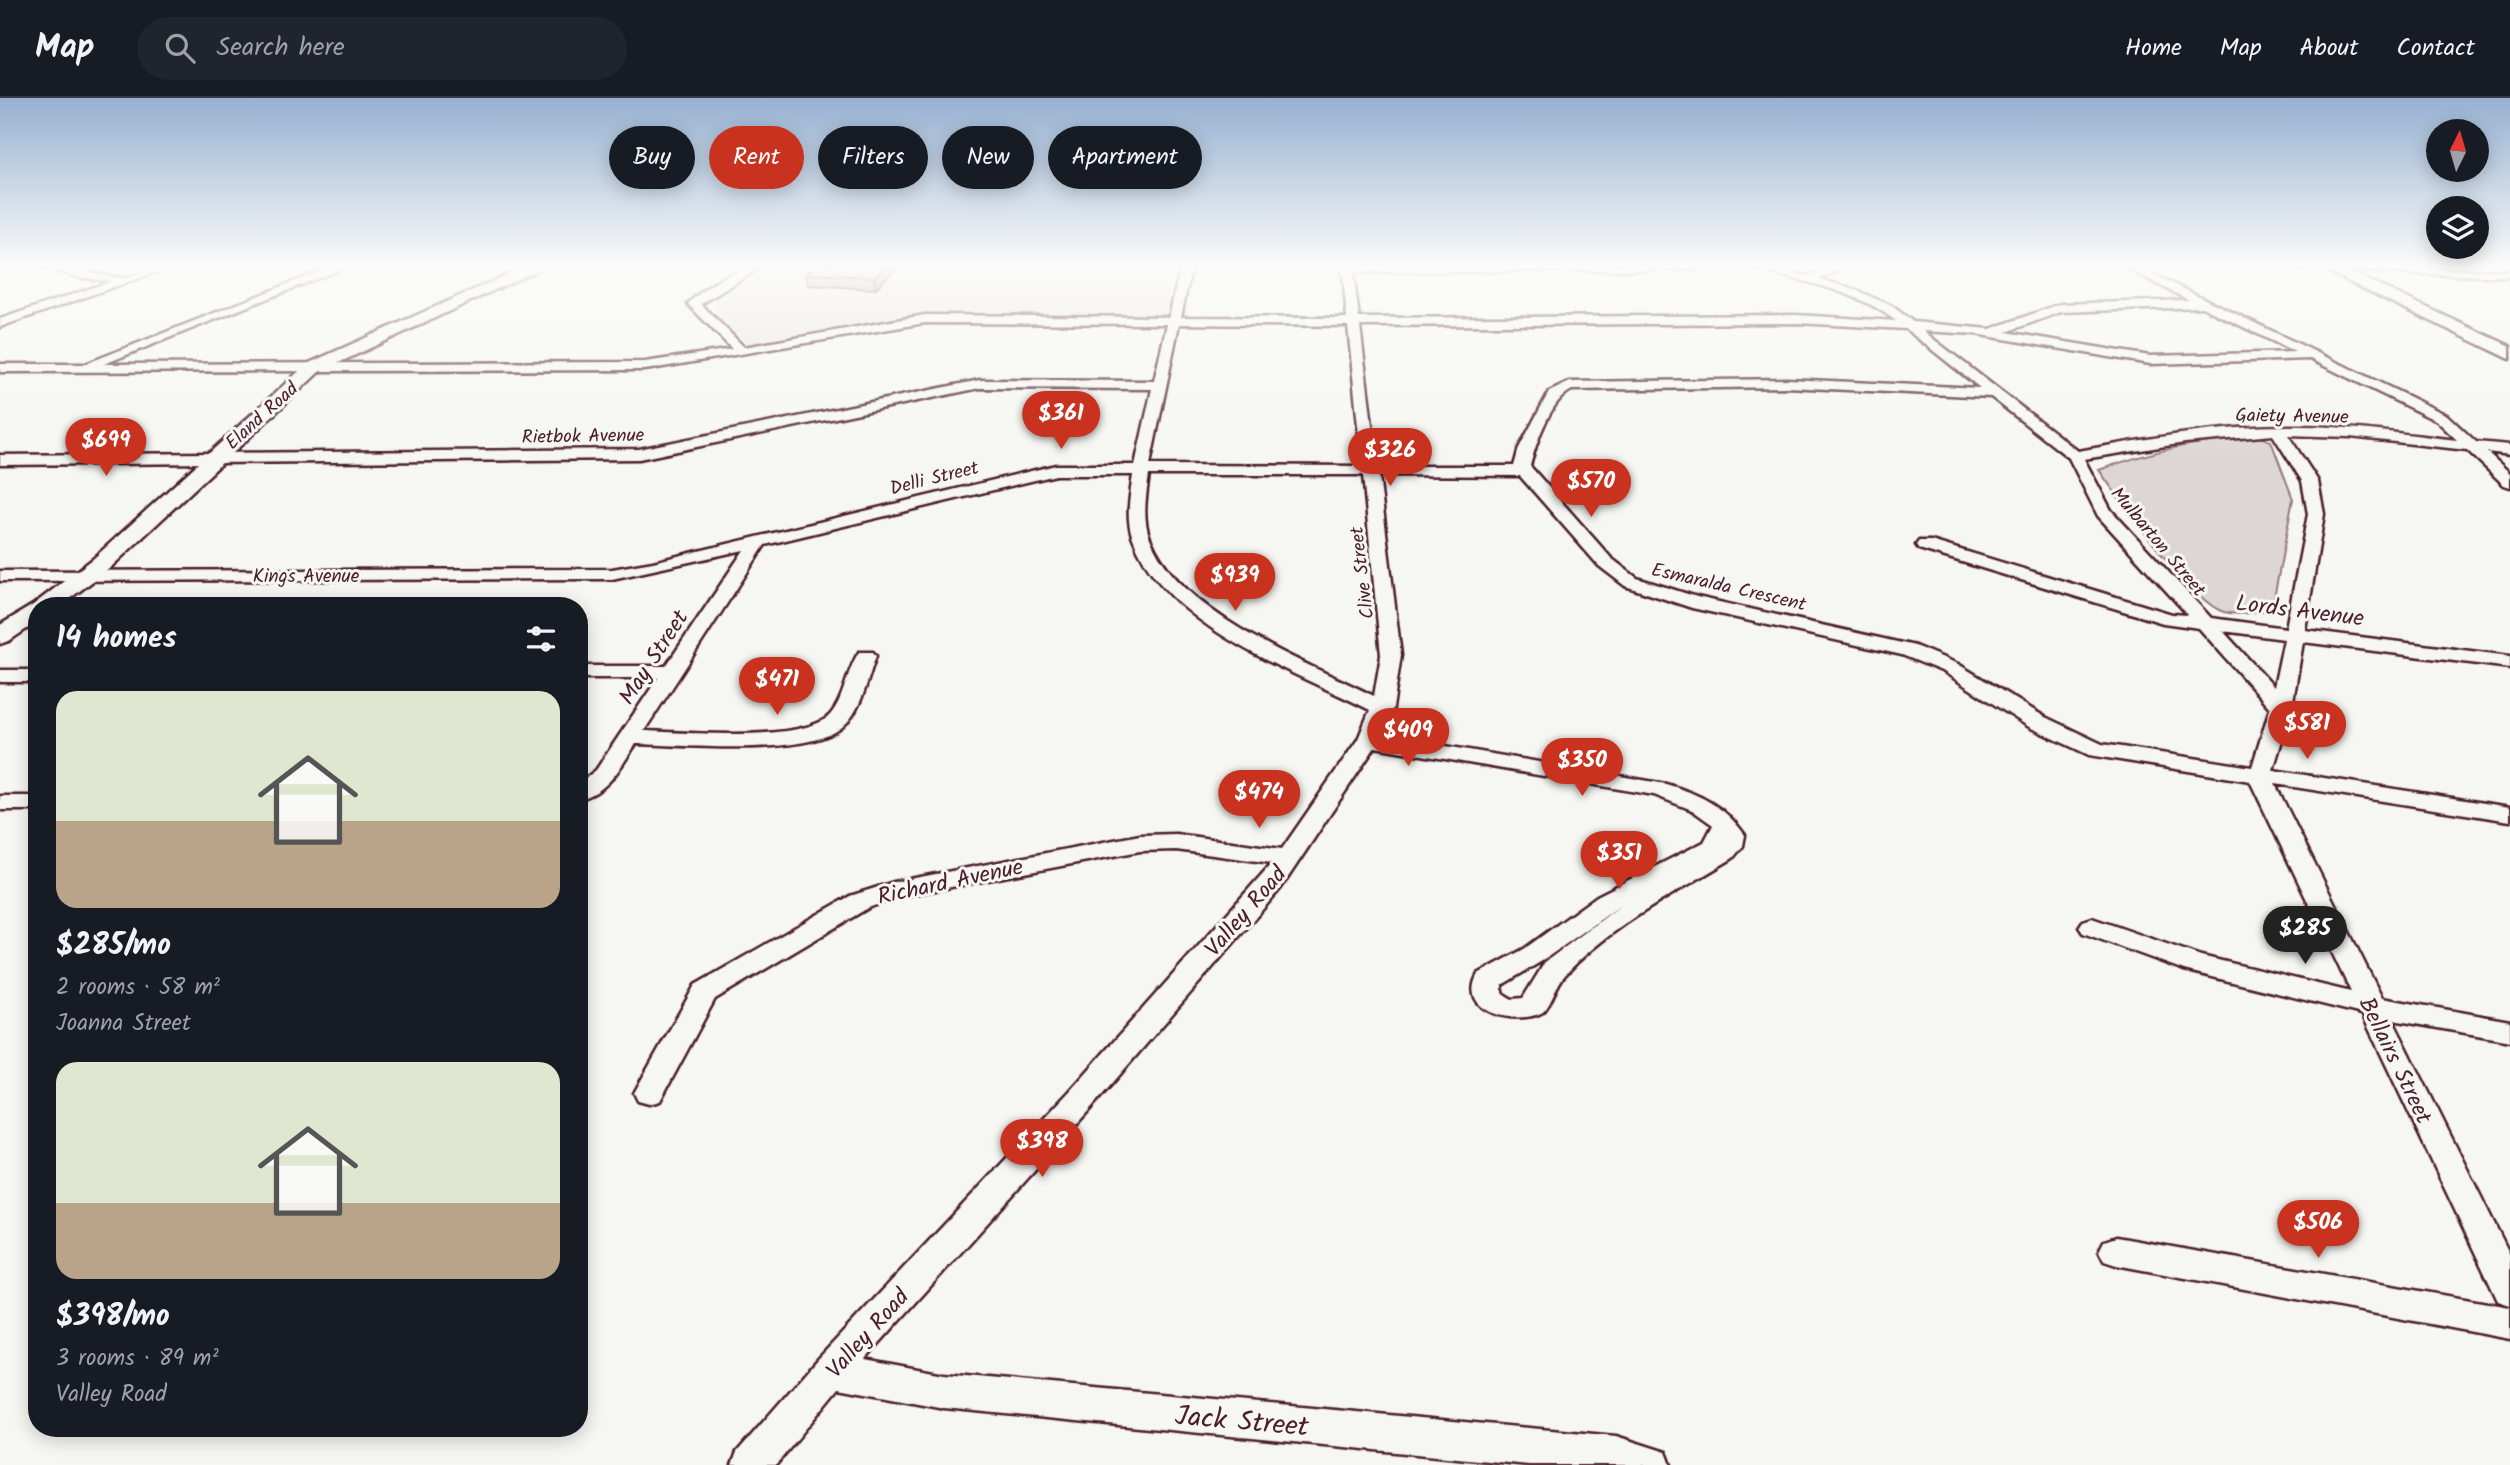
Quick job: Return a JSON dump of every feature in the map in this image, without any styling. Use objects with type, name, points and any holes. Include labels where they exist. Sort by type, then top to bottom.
[{"type":"main road","points":[[2461,329],[2510,352]]},
{"type":"street","points":[[76,369],[180,329]]},
{"type":"street","name":"Eland Road","points":[[57,597],[88,575],[313,368],[400,329]]},
{"type":"street","points":[[719,329],[741,351]]},
{"type":"street","points":[[0,368],[629,367],[678,363],[869,329]]},
{"type":"street","points":[[1172,329],[1136,508],[1141,538],[1149,557],[1179,591],[1224,629],[1382,708]]},
{"type":"street","name":"Clive Street","points":[[1354,329],[1391,655],[1382,708]]},
{"type":"street","name":"Mulbarton Street","points":[[1916,329],[2075,456],[2104,512],[2281,707]]},
{"type":"street","points":[[1955,329],[1993,332],[2150,360],[2313,355]]},
{"type":"street","points":[[1993,332],[2002,329]]},
{"type":"street","points":[[2259,329],[2442,418],[2510,482]]},
{"type":"street","points":[[1523,471],[1522,458],[1550,401],[1556,392],[1570,386],[1787,383],[1997,393]]},
{"type":"street","name":"Rietbok Avenue","points":[[0,460],[639,454],[980,384],[1160,386]]},
{"type":"street","points":[[2260,777],[2281,707],[2316,502],[2311,481],[2300,459],[2278,431]]},
{"type":"street","name":"Gaiety Avenue","points":[[2075,456],[2195,435],[2278,431],[2331,433],[2510,450]]},
{"type":"street","name":"Delli Street","points":[[612,574],[653,567],[1043,472],[1142,468],[1523,471]]},
{"type":"street","name":"Esmaralda Crescent","points":[[1523,471],[1605,562],[1631,582],[1671,596],[1908,650],[1951,668],[2037,722],[2097,750],[2510,814]]},
{"type":"street","name":"May Street","points":[[588,787],[598,781],[630,737],[760,540]]},
{"type":"street","name":"Lords Avenue","points":[[1925,545],[2160,617],[2510,662]]},
{"type":"street","name":"Kings Avenue","points":[[0,576],[612,574]]},
{"type":"street","points":[[630,737],[784,738],[820,732],[841,715],[866,656]]},
{"type":"street","points":[[588,672],[672,672]]},
{"type":"street","points":[[0,676],[28,676]]},
{"type":"street","name":"Valley Road","points":[[751,1465],[832,1370],[1080,1100],[1290,858],[1369,739],[1382,708]]},
{"type":"street","points":[[1369,739],[1658,789],[1687,798],[1713,812],[1733,835],[1731,846],[1724,853],[1625,915],[1554,970],[1534,1004],[1518,1010],[1503,1006],[1488,997],[1486,986],[1493,977],[1533,955],[1606,902],[1713,846],[1721,838],[1724,826]]},
{"type":"street","name":"Bellairs Street","points":[[2260,777],[2510,1290]]},
{"type":"street","points":[[0,803],[28,803]]},
{"type":"street","name":"Richard Avenue","points":[[649,1093],[705,992],[835,915],[876,895],[1140,843],[1177,842],[1290,858]]},
{"type":"street","points":[[2092,927],[2192,963],[2370,1006],[2510,1031]]},
{"type":"street","points":[[2116,1251],[2510,1323]]},
{"type":"street","name":"Jack Street","points":[[832,1370],[944,1391],[1578,1451],[1616,1455],[1652,1465]]},
{"type":"shaded area","points":[[730,329],[845,329],[751,347]]},
{"type":"shaded area","points":[[2260,437],[2271,441],[2293,499],[2272,609],[2248,613],[2224,612],[2210,604],[2176,571],[2099,470],[2178,447]]}]
